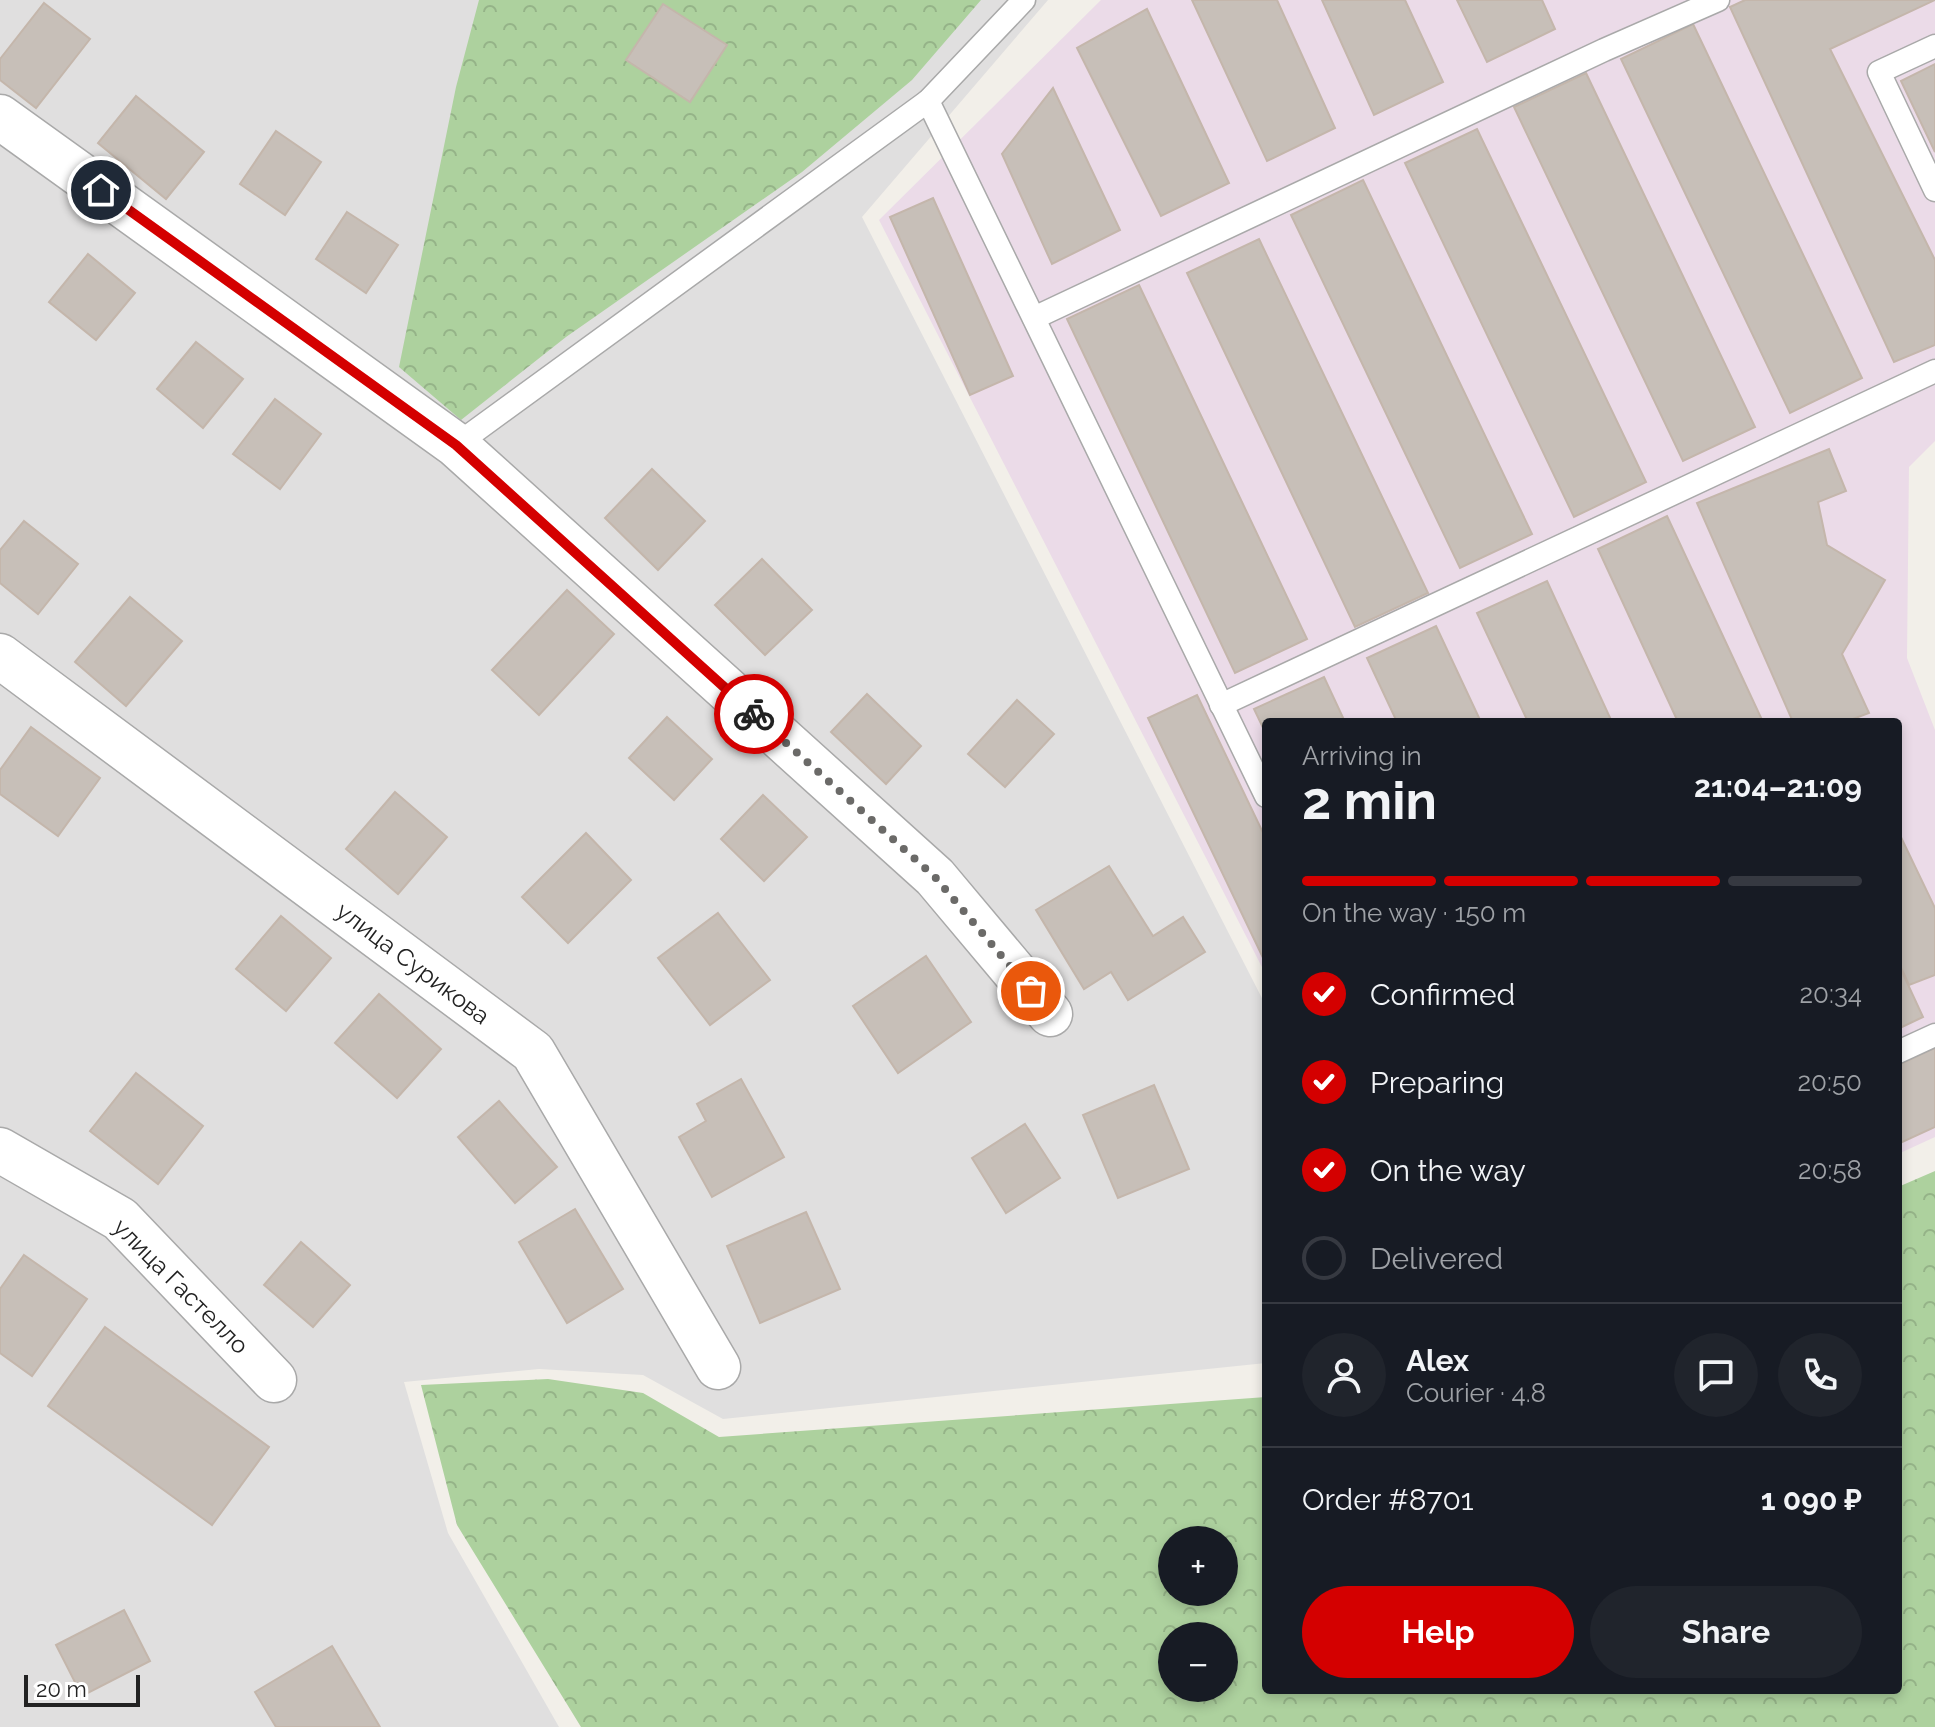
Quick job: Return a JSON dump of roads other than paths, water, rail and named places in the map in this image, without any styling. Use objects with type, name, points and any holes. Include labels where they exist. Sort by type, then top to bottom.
[{"type":"street","points":[[0,117],[456,445],[935,877],[1050,1014]]},
{"type":"street","name":"улица Сурикова","points":[[0,656],[533,1052],[718,1367]]},
{"type":"street","name":"улица Гастелло","points":[[0,1150],[120,1219],[274,1380]]},
{"type":"lane","points":[[456,445],[928,101],[1024,0]]},
{"type":"lane","points":[[1034,318],[1604,50],[1718,0]]},
{"type":"lane","points":[[1935,46],[1879,72],[1935,190]]},
{"type":"lane","points":[[928,101],[1262,788]]},
{"type":"lane","points":[[1221,705],[1935,371]]},
{"type":"lane","points":[[1902,1050],[1935,1035]]}]
